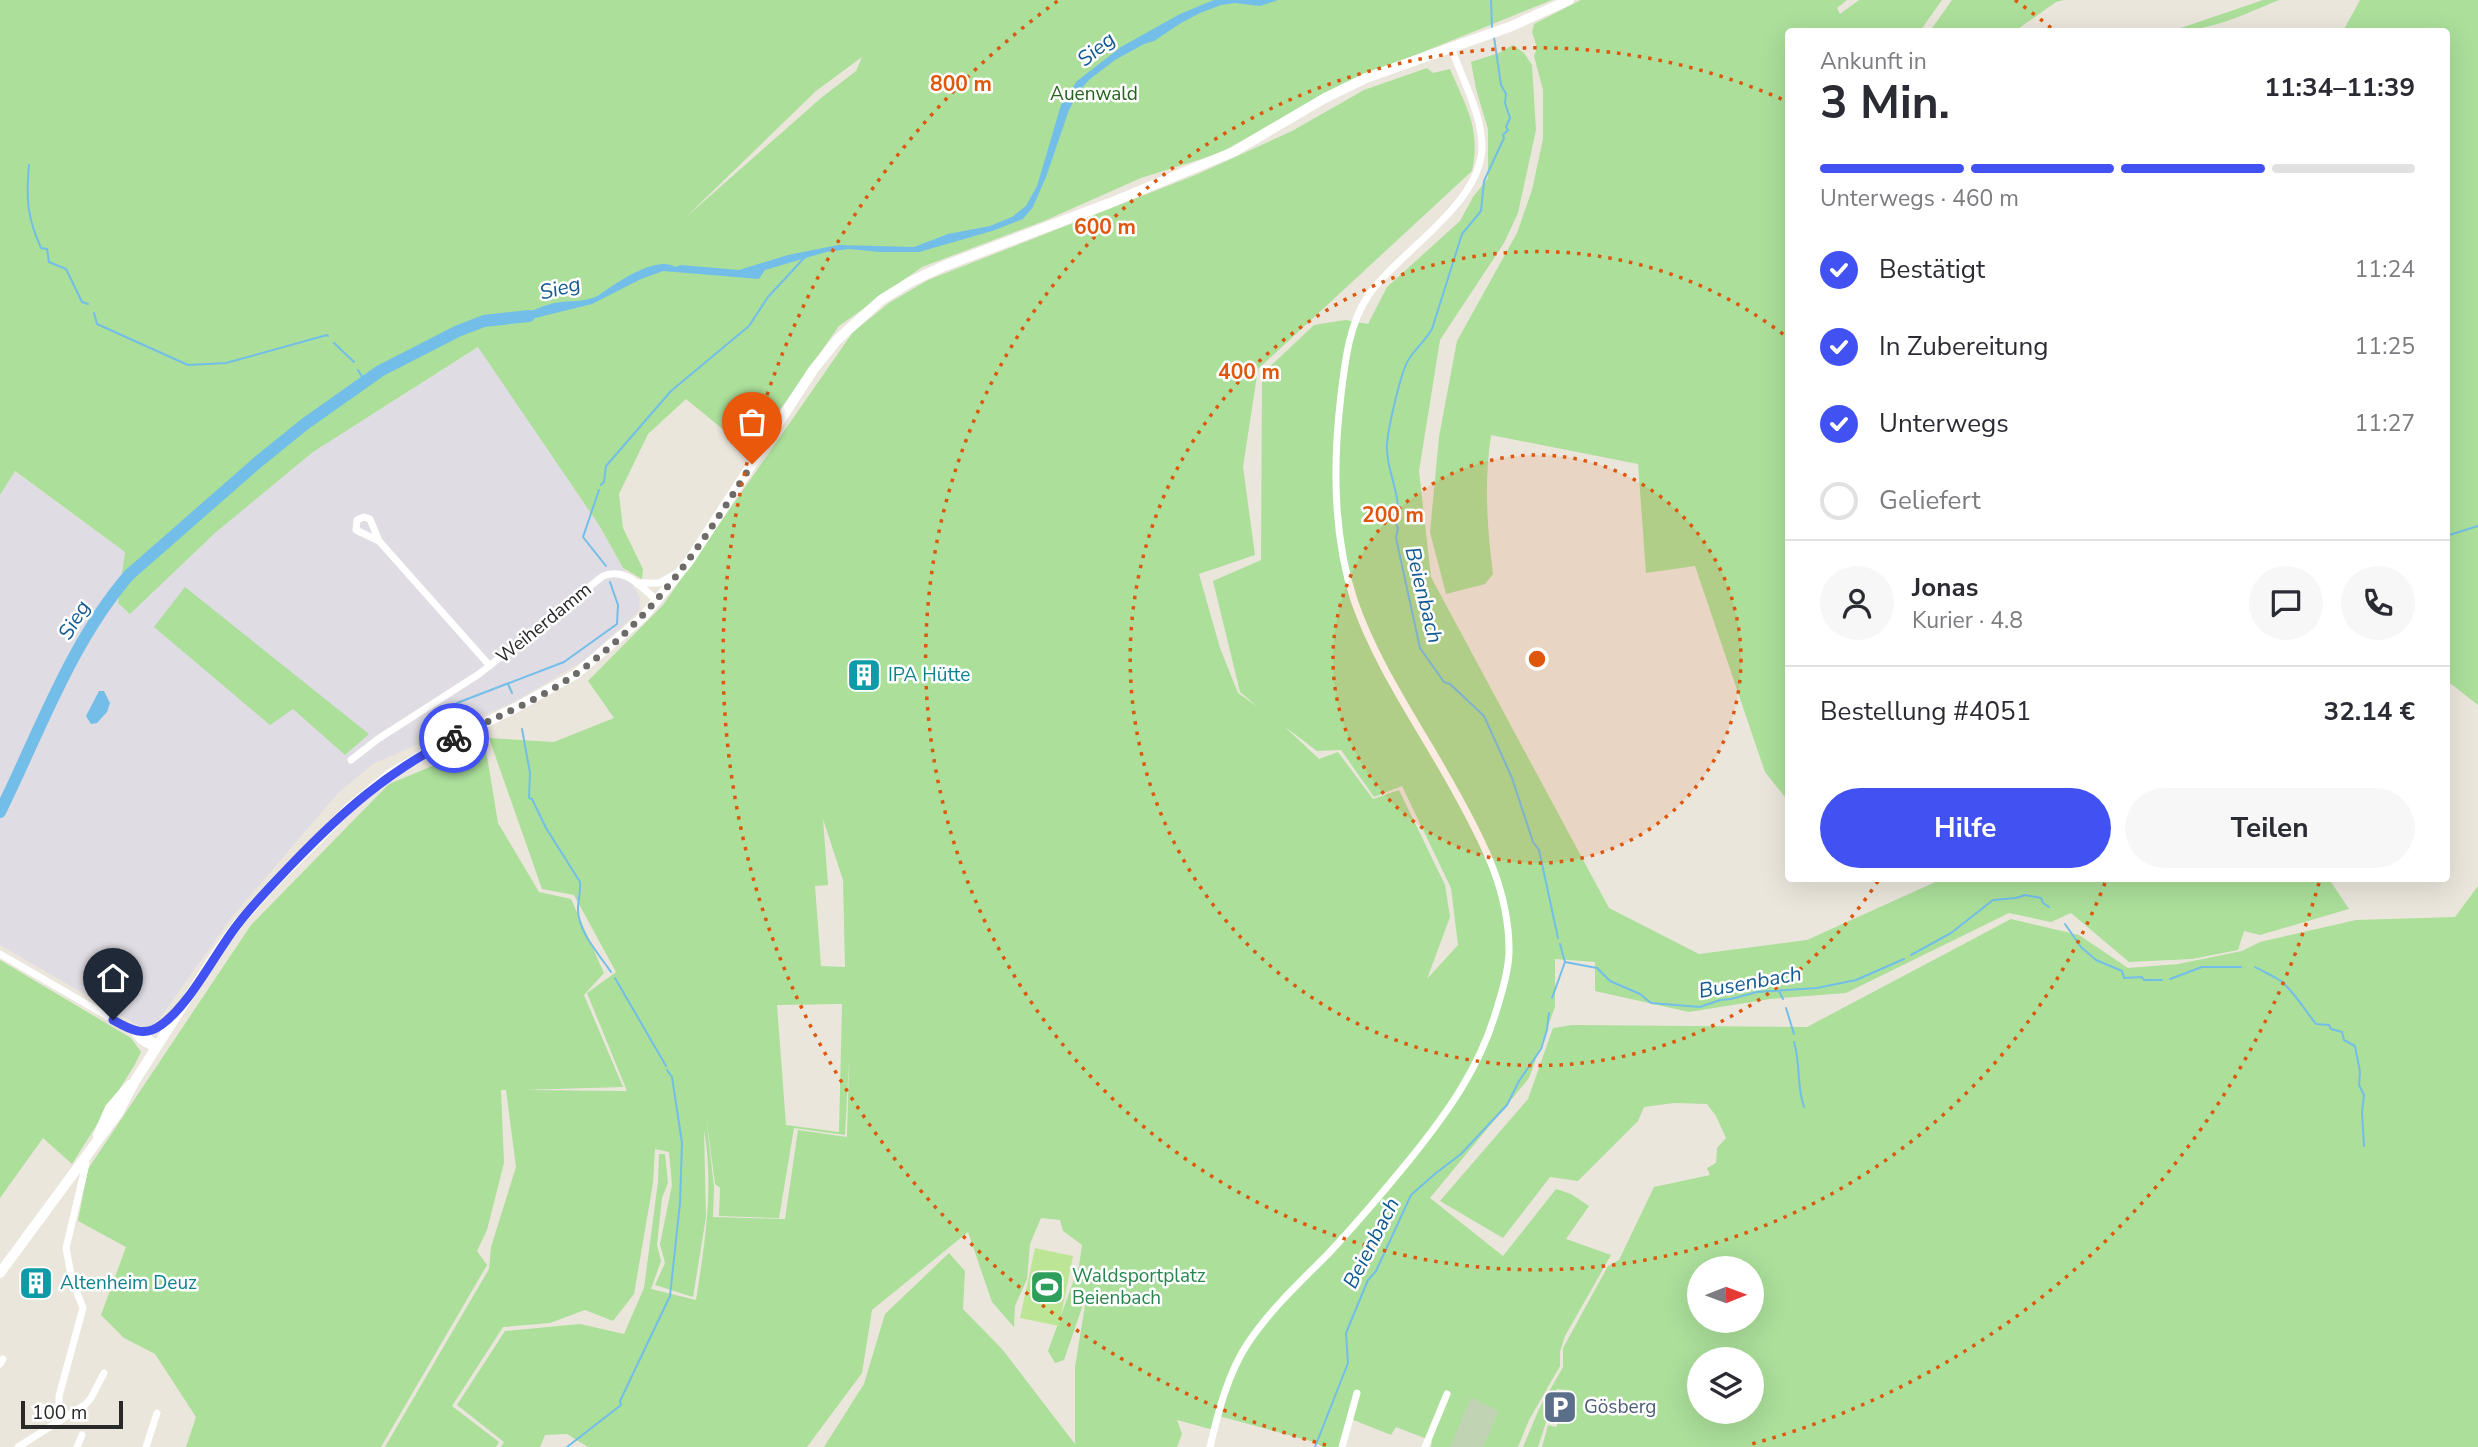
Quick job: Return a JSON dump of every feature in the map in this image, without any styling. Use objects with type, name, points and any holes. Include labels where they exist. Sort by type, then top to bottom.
[{"type":"main road","points":[[0,1273],[97,1140],[110,1108],[125,1088],[135,1081],[239,922],[306,849],[366,792],[420,756],[517,708],[576,674],[632,628],[684,568],[813,370],[844,334],[881,300],[944,266],[1110,203],[1233,152],[1325,98],[1366,78],[1512,26],[1569,0]]},
{"type":"street","points":[[1210,1447],[1225,1395],[1249,1342],[1348,1232],[1455,1101],[1486,1042],[1506,975],[1509,957],[1506,913],[1490,857],[1367,632],[1346,572],[1339,515],[1337,461],[1341,397],[1346,358],[1359,314],[1383,276],[1455,205],[1475,176],[1480,163],[1481,139],[1478,120],[1452,49]]},
{"type":"street","name":"Weiherdamm","points":[[379,541],[490,666]]},
{"type":"street","name":"Weiherdamm","points":[[636,583],[659,583],[684,568]]},
{"type":"street","name":"Weiherdamm","points":[[351,760],[378,739],[490,666],[603,576],[622,574],[658,601]]},
{"type":"street","points":[[0,954],[137,1032],[159,1027],[180,1010]]},
{"type":"street","points":[[137,1032],[139,1040],[147,1046],[157,1047]]},
{"type":"street","points":[[59,1421],[59,1396],[83,1308],[72,1280],[66,1248],[86,1164],[85,1157]]},
{"type":"street","points":[[18,1447],[91,1398],[104,1373]]},
{"type":"street","points":[[1342,1447],[1357,1393]]},
{"type":"street","points":[[1424,1447],[1447,1394]]},
{"type":"street","points":[[146,1447],[157,1413]]},
{"type":"street","points":[[77,1447],[82,1435]]},
{"type":"shaded area","points":[[479,347],[599,525],[640,598],[639,611],[586,659],[516,701],[373,764],[338,793],[232,917],[150,1032],[0,945],[0,495],[14,471],[125,552],[118,603],[130,614],[215,533],[313,452]]},
{"type":"green space","name":"Auenwald","points":[[0,0],[1552,0],[1366,75],[1324,95],[1220,153],[1141,178],[1044,221],[922,267],[839,326],[779,411],[747,449],[686,399],[648,434],[619,494],[623,528],[643,569],[642,579],[623,568],[599,525],[478,347],[313,452],[215,533],[130,614],[118,603],[125,552],[15,471],[0,495]],"holes":[[[862,57],[856,71],[821,98],[685,218],[816,91]]]},
{"type":"green space","points":[[1581,0],[1847,0],[1837,8],[1840,14],[1859,0],[1942,0],[1922,28],[1785,28],[1785,797],[1765,772],[1695,566],[1646,573],[1638,464],[1491,435],[1487,505],[1493,574],[1485,584],[1446,594],[1430,532],[1439,437],[1457,341],[1517,233],[1532,190],[1543,139],[1543,90],[1534,56],[1537,48],[1532,32],[1534,24]]},
{"type":"green space","points":[[1952,0],[2064,0],[2056,2],[2019,28],[1932,28]]},
{"type":"green space","points":[[2263,0],[2279,0],[2203,28],[2181,28]]},
{"type":"green space","points":[[2360,0],[2478,0],[2478,705],[2450,683],[2450,28],[2345,28]]},
{"type":"green space","points":[[1513,45],[1524,53],[1532,65],[1536,130],[1518,213],[1504,243],[1440,340],[1419,471],[1431,577],[1609,908],[1699,954],[1807,940],[1935,882],[2331,882],[2349,909],[2260,935],[2244,931],[2238,950],[2192,959],[2129,962],[2071,913],[2051,922],[2009,913],[1846,993],[1770,999],[1689,1012],[1595,991],[1595,962],[1555,959],[1555,1007],[1529,1078],[1430,1198],[1503,1256],[1556,1189],[1571,1194],[1589,1206],[1566,1239],[1611,1255],[1565,1336],[1560,1352],[1560,1366],[1529,1420],[1518,1447],[1431,1447],[1432,1441],[1396,1427],[1391,1435],[1351,1419],[1342,1447],[1323,1447],[1314,1442],[1219,1416],[1214,1430],[1177,1420],[1182,1434],[1177,1447],[824,1447],[864,1384],[885,1314],[949,1253],[965,1271],[963,1309],[1002,1349],[1075,1444],[1075,1367],[1087,1293],[1064,1360],[1055,1363],[1048,1351],[1079,1266],[1082,1245],[1063,1231],[1060,1220],[1041,1218],[1030,1244],[1027,1279],[1015,1306],[1014,1327],[992,1302],[968,1232],[872,1310],[862,1373],[807,1447],[588,1447],[567,1434],[545,1435],[540,1447],[501,1447],[504,1442],[457,1405],[505,1331],[580,1324],[624,1334],[644,1288],[658,1182],[659,1154],[665,1154],[668,1183],[662,1198],[657,1245],[661,1261],[651,1289],[696,1300],[705,1236],[708,1194],[704,1130],[706,1217],[693,1297],[655,1285],[665,1263],[660,1244],[672,1185],[669,1152],[655,1149],[653,1183],[634,1294],[613,1321],[585,1310],[550,1323],[503,1327],[452,1406],[499,1442],[496,1447],[385,1447],[489,1269],[491,1247],[516,1167],[506,1090],[501,1090],[504,1163],[487,1230],[477,1251],[487,1265],[381,1447],[186,1447],[196,1417],[155,1354],[124,1338],[101,1315],[126,1247],[78,1221],[88,1169],[251,925],[389,784],[485,744],[498,823],[539,892],[571,899],[604,973],[584,995],[623,1087],[522,1090],[627,1091],[587,993],[616,972],[574,895],[542,889],[489,738],[554,742],[614,718],[588,681],[663,605],[853,332],[889,303],[928,280],[1198,174],[1292,131],[1364,90],[1427,68],[1433,73],[1450,69],[1473,130],[1475,142],[1472,171],[1258,369],[1243,467],[1255,555],[1199,574],[1220,648],[1238,693],[1258,707],[1240,692],[1213,581],[1261,560],[1262,374],[1314,325],[1345,320],[1368,324],[1387,287],[1460,221],[1473,197],[1488,178],[1488,129],[1471,62],[1499,53]],"holes":[[[1284,726],[1317,751],[1341,750],[1374,797],[1402,786],[1451,888],[1458,945],[1427,979],[1450,917],[1445,885],[1399,790],[1373,799],[1338,752],[1319,759]],[[823,819],[843,880],[845,967],[821,966],[815,886],[828,885]],[[842,1004],[839,1132],[786,1125],[777,1005]],[[849,1061],[847,1137],[798,1130],[785,1219],[713,1217],[714,1187],[706,1115],[715,1184],[720,1188],[719,1216],[779,1218],[794,1128],[845,1135]]]},
{"type":"green space","points":[[185,587],[369,734],[345,755],[293,709],[270,725],[154,627]]},
{"type":"green space","points":[[2478,886],[2478,1447],[1542,1447],[1548,1425],[1556,1427],[1573,1391],[1557,1389],[1538,1447],[1523,1447],[1539,1409],[1563,1367],[1563,1348],[1608,1266],[1619,1260],[1654,1187],[1710,1175],[1707,1168],[1716,1163],[1717,1148],[1726,1138],[1707,1104],[1674,1103],[1644,1107],[1638,1121],[1578,1181],[1550,1177],[1503,1238],[1440,1201],[1528,1099],[1553,1028],[1572,1025],[1807,1027],[2011,919],[2079,935],[2128,968],[2178,964],[2242,951],[2260,942],[2356,920],[2455,917]]},
{"type":"green space","points":[[0,960],[131,1038],[141,1052],[72,1164],[43,1138],[0,1198]]},
{"type":"green space","name":"Waldsportplatz Beienbach","points":[[1035,1248],[1073,1256],[1059,1326],[1020,1318]]},
{"type":"green space","points":[[1471,1397],[1499,1411],[1483,1447],[1450,1447]]},
{"type":"water","points":[[1214,0],[1278,0],[1260,6],[1235,3],[1221,5],[1200,13],[1154,41],[1115,60],[1090,79],[1079,91],[1069,110],[1046,177],[1033,207],[1023,219],[919,252],[849,249],[826,252],[765,270],[759,279],[663,271],[592,304],[523,321],[514,318],[551,304],[597,296],[648,267],[667,264],[675,267],[681,265],[739,270],[788,255],[838,245],[914,247],[948,234],[990,226],[1012,217],[1026,206],[1037,186],[1061,105],[1077,81],[1121,47],[1180,14]]},
{"type":"water","points":[[99,691],[104,691],[110,703],[107,712],[97,723],[91,724],[86,716]]},
{"type":"waterway","name":"Beienbach","points":[[1491,0],[1492,28]]},
{"type":"waterway","name":"Beienbach","points":[[1494,37],[1501,85],[1506,94],[1505,103],[1510,118],[1506,127],[1508,130],[1503,135],[1484,181],[1481,211],[1462,234],[1432,329],[1406,365],[1392,413],[1387,454],[1398,504],[1396,538],[1420,648],[1444,682],[1450,684],[1484,716],[1512,778],[1533,842],[1539,850],[1558,938]]},
{"type":"waterway","points":[[29,165],[29,208],[41,248],[47,249],[49,262],[66,269],[82,302],[88,304]]},
{"type":"waterway","points":[[601,485],[604,482],[606,466],[671,391],[749,326],[768,297],[805,257]]},
{"type":"waterway","points":[[94,313],[97,324],[188,365],[226,363],[328,336]]},
{"type":"waterway","name":"Sieg","points":[[0,812],[73,659],[108,601],[129,575],[258,462],[305,424],[380,371],[458,331],[484,321],[529,316]]},
{"type":"waterway","points":[[334,343],[354,362]]},
{"type":"waterway","points":[[358,370],[365,382]]},
{"type":"waterway","points":[[599,490],[583,537],[606,566]]},
{"type":"waterway","points":[[2450,535],[2478,526]]},
{"type":"waterway","points":[[435,727],[457,703],[564,662],[617,624],[618,605],[610,582]]},
{"type":"waterway","points":[[508,684],[512,693]]},
{"type":"waterway","points":[[522,729],[530,773],[529,798],[580,882],[578,909],[581,926],[611,972]]},
{"type":"waterway","name":"Busenbach","points":[[1911,955],[1951,933],[1993,900],[2025,895],[2041,898],[2049,907]]},
{"type":"waterway","name":"Busenbach","points":[[2065,924],[2081,947],[2096,960],[2122,971],[2124,978],[2162,980]]},
{"type":"waterway","name":"Beienbach","points":[[1552,998],[1565,962],[1560,944]]},
{"type":"waterway","name":"Busenbach","points":[[1565,962],[1597,968],[1610,981],[1640,994],[1651,1003],[1700,1007],[1757,992],[1817,988],[1856,980],[1904,959]]},
{"type":"waterway","name":"Busenbach","points":[[2170,979],[2202,967],[2241,967]]},
{"type":"waterway","name":"Busenbach","points":[[2255,967],[2287,986],[2316,1024],[2329,1025],[2331,1029],[2342,1032],[2344,1040],[2355,1046],[2360,1072],[2359,1085],[2364,1095],[2364,1146]]},
{"type":"waterway","points":[[615,978],[666,1066]]},
{"type":"waterway","points":[[1779,991],[1783,999]]},
{"type":"waterway","points":[[1786,1008],[1794,1034]]},
{"type":"waterway","name":"Beienbach","points":[[1315,1447],[1348,1363],[1346,1333],[1368,1280],[1376,1271],[1411,1195],[1461,1154],[1507,1105],[1519,1081],[1541,1049],[1549,1013]]},
{"type":"waterway","points":[[1794,1042],[1804,1107]]},
{"type":"waterway","points":[[567,1447],[621,1405],[620,1401],[670,1296],[680,1203],[682,1143],[672,1077],[667,1070]]},
{"type":"way so far","points":[[454,738],[517,708],[576,674],[632,628],[658,601],[689,561],[752,464]]},
{"type":"place","name":"IPA Hütte","points":[[864,675]]},
{"type":"place","name":"Altenheim Deuz","points":[[36,1283]]},
{"type":"place","name":"Waldsportplatz Beienbach","points":[[1047,1287]]},
{"type":"place","name":"Gösberg","points":[[1560,1407]]},
{"type":"route","points":[[113,1020],[133,1031],[141,1032],[159,1027],[180,1010],[239,922],[306,849],[366,792],[390,774],[454,738]]}]
